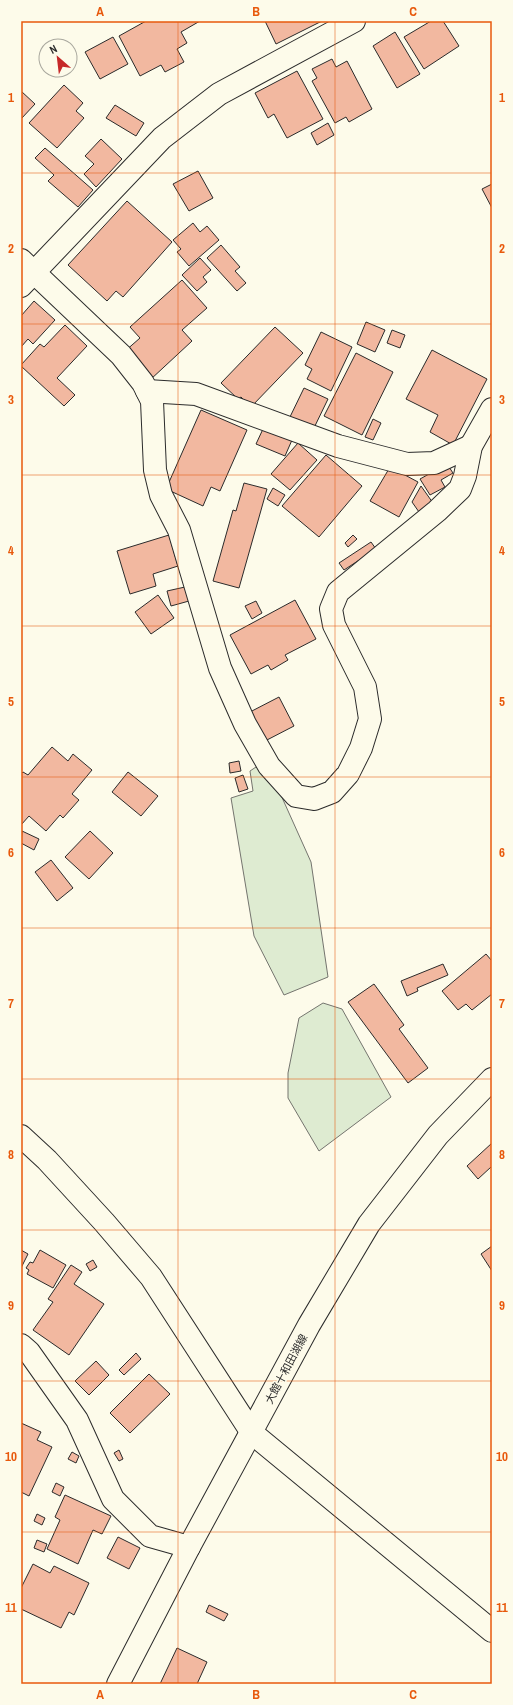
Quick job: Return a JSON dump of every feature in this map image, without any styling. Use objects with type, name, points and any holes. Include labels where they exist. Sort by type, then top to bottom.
[{"type":"street","points":[[354,21],[219,94],[162,138],[25,272],[121,354],[143,383],[152,401],[155,470],[161,495],[179,530],[220,668],[245,724],[269,766],[296,796],[314,799],[332,792],[348,774],[361,748],[370,719],[366,688],[334,625],[331,610],[338,592],[437,511],[460,489],[466,476],[471,446],[492,409]]},
{"type":"street","points":[[147,391],[196,394],[338,446],[407,464],[434,463],[471,446]]},
{"type":"street","name":"大館十和田湖線","points":[[118,1684],[189,1547],[252,1433],[309,1325],[369,1224],[438,1135],[492,1078]]},
{"type":"street","points":[[21,1136],[47,1160],[104,1222],[151,1277],[252,1433],[492,1631]]},
{"type":"street","points":[[24,1356],[77,1420],[113,1498],[150,1536],[189,1547]]},
{"type":"green space","points":[[256,767],[267,775],[280,793],[311,862],[328,977],[284,995],[254,936],[231,798],[253,791],[250,771]]},
{"type":"green space","points":[[323,1003],[342,1009],[391,1097],[319,1151],[288,1098],[288,1073],[299,1018]]},
{"type":"building","points":[[146,21],[200,21],[181,32],[187,43],[177,49],[184,62],[165,72],[161,65],[140,76],[119,36]]},
{"type":"building","points":[[265,21],[322,21],[276,44]]},
{"type":"building","points":[[431,21],[443,21],[459,46],[424,69],[404,37]]},
{"type":"building","points":[[395,32],[420,74],[397,88],[373,46]]},
{"type":"building","points":[[113,37],[128,64],[100,79],[85,52]]},
{"type":"building","points":[[332,59],[336,67],[347,61],[372,109],[349,122],[346,117],[335,123],[312,81],[317,78],[312,69]]},
{"type":"building","points":[[297,71],[323,119],[287,138],[274,114],[268,118],[255,93]]},
{"type":"building","points":[[64,85],[83,103],[76,111],[84,118],[57,148],[29,123]]},
{"type":"building","points":[[21,91],[35,104],[21,119]]},
{"type":"building","points":[[115,105],[144,123],[136,136],[106,118]]},
{"type":"building","points":[[328,123],[334,135],[317,145],[311,133]]},
{"type":"building","points":[[101,139],[122,159],[96,187],[84,174],[94,164],[85,156]]},
{"type":"building","points":[[45,148],[93,190],[78,207],[48,181],[54,175],[35,158]]},
{"type":"building","points":[[198,171],[213,198],[189,211],[173,184]]},
{"type":"building","points":[[492,184],[492,208],[482,189]]},
{"type":"building","points":[[127,201],[172,242],[123,297],[116,291],[107,301],[68,265]]},
{"type":"building","points":[[193,223],[200,232],[207,226],[219,240],[189,266],[177,252],[181,249],[173,240]]},
{"type":"building","points":[[221,245],[240,267],[235,271],[246,283],[237,291],[207,258]]},
{"type":"building","points":[[200,258],[211,270],[203,277],[207,282],[197,291],[182,275]]},
{"type":"building","points":[[182,280],[207,308],[182,330],[192,341],[150,380],[124,352],[140,338],[130,327]]},
{"type":"building","points":[[34,301],[55,320],[33,344],[28,339],[21,347],[21,316]]},
{"type":"building","points":[[366,322],[385,330],[375,352],[357,344]]},
{"type":"building","points":[[65,325],[87,346],[57,378],[75,395],[64,406],[21,365],[40,344],[44,347]]},
{"type":"building","points":[[275,327],[303,353],[251,407],[241,397],[238,399],[221,383]]},
{"type":"building","points":[[392,330],[405,335],[400,348],[387,343]]},
{"type":"building","points":[[321,332],[352,347],[331,391],[307,379],[312,369],[305,365]]},
{"type":"building","points":[[432,350],[487,379],[453,445],[430,432],[438,415],[406,399]]},
{"type":"building","points":[[356,353],[393,372],[362,435],[324,416]]},
{"type":"building","points":[[304,388],[328,399],[312,432],[288,421]]},
{"type":"building","points":[[201,410],[247,430],[220,491],[211,487],[203,506],[166,489]]},
{"type":"building","points":[[373,419],[381,423],[373,440],[365,437]]},
{"type":"building","points":[[263,429],[292,440],[285,456],[256,444]]},
{"type":"building","points":[[298,443],[317,460],[290,490],[271,474]]},
{"type":"building","points":[[326,455],[362,486],[319,537],[282,506]]},
{"type":"building","points":[[447,464],[453,473],[441,480],[445,487],[430,495],[420,479]]},
{"type":"building","points":[[390,467],[418,482],[399,517],[370,501]]},
{"type":"building","points":[[244,483],[267,489],[239,588],[213,581],[233,510],[236,511]]},
{"type":"building","points":[[421,486],[433,503],[419,512],[412,502]]},
{"type":"building","points":[[273,488],[285,495],[278,506],[267,499]]},
{"type":"building","points":[[169,535],[178,566],[153,574],[156,586],[130,594],[117,551]]},
{"type":"building","points":[[353,535],[357,539],[348,547],[345,543]]},
{"type":"building","points":[[371,542],[376,549],[344,570],[339,563]]},
{"type":"building","points":[[185,587],[189,601],[171,606],[167,591]]},
{"type":"building","points":[[158,595],[174,618],[151,634],[135,612]]},
{"type":"building","points":[[295,600],[316,639],[285,655],[288,660],[271,670],[268,665],[251,674],[230,635]]},
{"type":"building","points":[[256,601],[262,613],[252,619],[245,606]]},
{"type":"building","points":[[279,697],[294,726],[265,741],[250,712]]},
{"type":"building","points":[[52,747],[68,761],[73,754],[92,770],[72,794],[79,800],[63,818],[60,815],[46,831],[29,816],[21,825],[21,774],[23,772],[28,775]]},
{"type":"building","points":[[239,761],[241,771],[230,773],[229,763]]},
{"type":"building","points":[[128,772],[158,796],[141,816],[112,792]]},
{"type":"building","points":[[243,775],[248,789],[239,792],[235,778]]},
{"type":"building","points":[[22,831],[39,839],[34,850],[21,843]]},
{"type":"building","points":[[90,831],[113,853],[89,879],[65,857]]},
{"type":"building","points":[[51,860],[73,888],[57,901],[35,872]]},
{"type":"building","points":[[486,954],[492,961],[492,994],[472,1010],[466,1004],[458,1010],[442,991]]},
{"type":"building","points":[[443,964],[448,975],[417,988],[418,991],[407,996],[401,981]]},
{"type":"building","points":[[374,984],[404,1025],[399,1029],[428,1068],[408,1083],[348,1002]]},
{"type":"building","points":[[492,1143],[492,1168],[491,1167],[478,1179],[467,1166]]},
{"type":"building","points":[[492,1246],[492,1271],[481,1254]]},
{"type":"building","points":[[21,1250],[28,1254],[21,1268]]},
{"type":"building","points":[[40,1250],[66,1265],[53,1288],[27,1274],[29,1270],[26,1268],[30,1262],[33,1263]]},
{"type":"building","points":[[93,1260],[97,1267],[90,1271],[86,1264]]},
{"type":"building","points":[[71,1265],[82,1272],[74,1284],[104,1304],[69,1355],[33,1330],[53,1302],[48,1299]]},
{"type":"building","points":[[136,1353],[141,1359],[124,1375],[119,1370]]},
{"type":"building","points":[[96,1361],[109,1375],[89,1395],[75,1381]]},
{"type":"building","points":[[149,1374],[170,1394],[130,1433],[110,1413]]},
{"type":"building","points":[[21,1423],[41,1432],[37,1440],[52,1447],[29,1496],[21,1492]]},
{"type":"building","points":[[119,1450],[123,1459],[119,1461],[114,1453]]},
{"type":"building","points":[[72,1452],[79,1456],[76,1463],[68,1459]]},
{"type":"building","points":[[56,1483],[64,1487],[60,1496],[52,1492]]},
{"type":"building","points":[[65,1495],[111,1516],[102,1534],[93,1530],[78,1564],[47,1549],[60,1520],[55,1517]]},
{"type":"building","points":[[37,1514],[45,1518],[42,1525],[34,1521]]},
{"type":"building","points":[[118,1537],[140,1548],[129,1569],[107,1558]]},
{"type":"building","points":[[37,1540],[47,1544],[44,1552],[34,1548]]},
{"type":"building","points":[[33,1564],[50,1573],[54,1566],[89,1583],[74,1615],[69,1612],[61,1628],[21,1609],[21,1588]]},
{"type":"building","points":[[209,1605],[228,1614],[224,1621],[206,1612]]},
{"type":"building","points":[[177,1648],[207,1662],[197,1684],[160,1684]]}]
